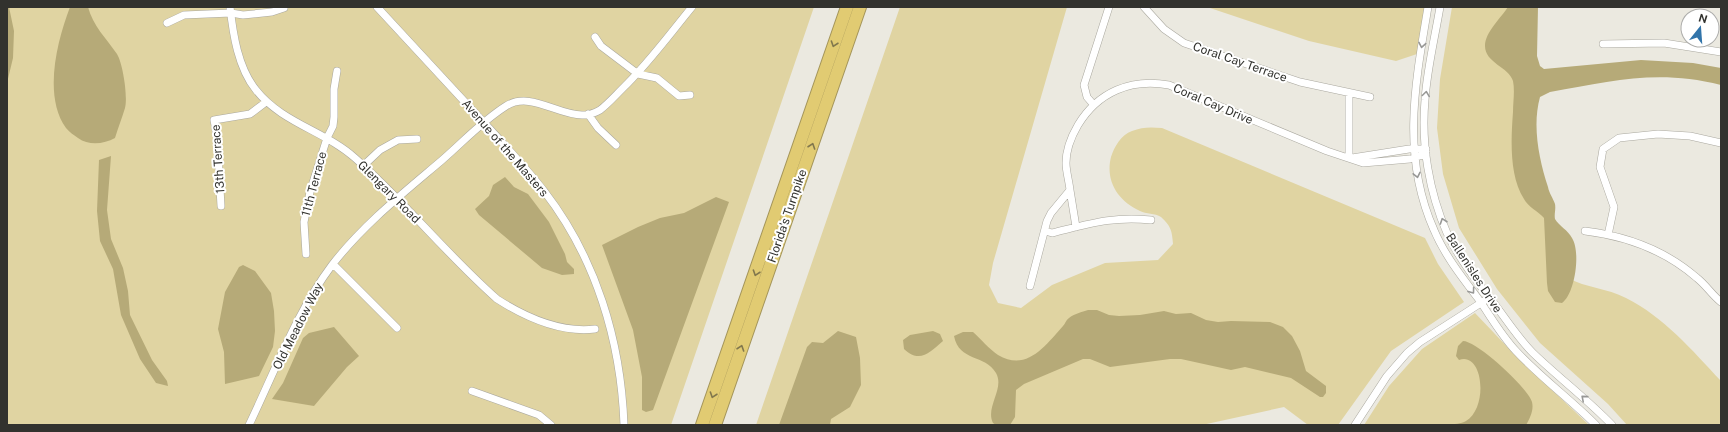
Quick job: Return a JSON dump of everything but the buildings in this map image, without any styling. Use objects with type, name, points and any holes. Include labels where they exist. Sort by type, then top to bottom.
[{"type":"highway","name":"Florida's Turnpike","points":[[702,425],[847,7]]},
{"type":"highway","name":"Florida's Turnpike","points":[[715,425],[860,7]]},
{"type":"street","name":"Avenue of the Masters","points":[[377,7],[484,123],[544,191],[566,224],[587,262],[603,302],[616,352],[622,389],[624,425]]},
{"type":"street","points":[[616,145],[598,128],[588,114],[597,112],[605,106],[638,74],[692,7]]},
{"type":"street","points":[[1093,104],[1086,97],[1084,85],[1109,7]]},
{"type":"street","name":"Coral Cay Terrace","points":[[1144,7],[1164,29],[1184,43],[1300,82],[1370,97]]},
{"type":"street","name":"Ballenisles Drive","points":[[1428,7],[1414,103],[1414,158],[1421,192],[1434,230],[1444,248],[1504,338],[1517,352],[1578,406],[1596,425]]},
{"type":"street","name":"Ballenisles Drive","points":[[1440,7],[1425,100],[1426,152],[1434,194],[1447,232],[1457,250],[1521,340],[1533,353],[1594,406],[1612,425]]},
{"type":"street","points":[[167,23],[184,15],[230,10],[242,15],[264,13],[284,8]]},
{"type":"street","name":"Glengary Road","points":[[230,10],[238,51],[245,74],[254,89],[266,102],[285,116],[327,138],[346,151],[363,166],[486,289],[510,307],[524,314],[564,328],[574,330],[596,328]]},
{"type":"street","points":[[595,37],[601,46],[638,74],[657,78],[679,96],[690,95]]},
{"type":"street","points":[[1603,44],[1664,43],[1721,52]]},
{"type":"street","name":"11th Terrace","points":[[306,254],[304,222],[307,205],[334,118],[334,89],[337,71]]},
{"type":"street","name":"Coral Cay Drive","points":[[1076,226],[1066,162],[1070,143],[1083,118],[1093,104],[1107,94],[1122,87],[1151,83],[1169,85],[1327,151],[1363,163],[1414,158],[1426,152]]},
{"type":"street","points":[[1349,93],[1350,158]]},
{"type":"street","name":"Old Meadow Way","points":[[249,425],[302,314],[333,264],[365,228],[396,199],[484,123],[505,107],[514,103],[524,101],[533,102],[574,114],[588,114]]},
{"type":"street","name":"13th Terrace","points":[[221,206],[217,136],[214,120],[250,114],[266,102]]},
{"type":"street","points":[[1608,235],[1614,206],[1600,167],[1603,149],[1619,138],[1658,134],[1690,136],[1721,143]]},
{"type":"street","points":[[363,166],[380,150],[398,140],[417,139]]},
{"type":"street","name":"Coral Cay Drive","points":[[1350,158],[1414,149],[1426,152]]},
{"type":"street","points":[[1030,286],[1045,231],[1052,213],[1070,190]]},
{"type":"street","points":[[1045,231],[1052,234],[1076,226],[1102,220],[1120,218],[1151,220]]},
{"type":"street","points":[[1585,231],[1608,235],[1644,246],[1669,258],[1698,278],[1721,302]]},
{"type":"street","points":[[333,264],[397,328]]},
{"type":"street","points":[[1355,425],[1387,376],[1407,353],[1420,342],[1490,298]]},
{"type":"street","points":[[472,391],[539,416],[547,420],[551,425]]},
{"type":"shaded area","points":[[7,7],[814,7],[671,425],[7,425]]},
{"type":"shaded area","points":[[7,7],[9,7],[14,31],[13,58],[7,83]]},
{"type":"shaded area","points":[[70,7],[88,7],[93,20],[100,32],[117,54],[121,65],[126,103],[115,138],[106,142],[92,143],[82,141],[70,132],[59,115],[55,100],[54,68],[61,36]]},
{"type":"shaded area","points":[[900,7],[1067,7],[993,263],[989,285],[998,303],[1021,308],[1052,285],[1105,263],[1158,260],[1173,244],[1170,229],[1167,223],[1159,216],[1140,211],[1125,202],[1115,189],[1110,174],[1111,157],[1121,138],[1132,131],[1150,127],[1162,128],[1425,238],[1438,264],[1464,302],[1391,351],[1338,425],[1308,425],[1284,407],[1202,425],[756,425]]},
{"type":"shaded area","points":[[1207,7],[1425,7],[1417,54],[1396,61],[1309,41]]},
{"type":"shaded area","points":[[1452,7],[1528,7],[1540,194],[1568,278],[1626,298],[1653,315],[1677,335],[1721,381],[1721,425],[1627,425],[1608,404],[1540,343],[1497,289],[1459,228],[1443,174],[1437,128],[1440,79]]},
{"type":"shaded area","points":[[1508,7],[1538,7],[1537,56],[1540,66],[1544,69],[1641,60],[1693,63],[1721,68],[1721,85],[1698,80],[1676,78],[1635,78],[1550,92],[1540,97],[1537,119],[1539,154],[1555,204],[1555,219],[1572,238],[1575,244],[1576,253],[1573,282],[1567,298],[1562,303],[1555,302],[1548,291],[1544,218],[1526,202],[1519,190],[1513,168],[1513,81],[1511,76],[1493,61],[1486,52],[1485,46],[1488,36],[1494,25]]},
{"type":"shaded area","points":[[111,156],[107,210],[111,239],[123,268],[128,291],[130,315],[152,360],[167,381],[168,386],[156,383],[140,359],[121,315],[113,269],[100,241],[97,211],[99,160]]},
{"type":"shaded area","points":[[505,177],[514,187],[528,194],[549,222],[565,254],[567,262],[574,269],[574,274],[562,275],[542,268],[479,215],[475,209],[489,196],[493,185]]},
{"type":"shaded area","points":[[716,197],[729,202],[653,410],[646,412],[642,410],[642,377],[633,330],[602,245],[638,227],[660,218],[684,213]]},
{"type":"shaded area","points":[[243,265],[255,271],[271,293],[275,331],[273,347],[259,376],[225,384],[224,352],[218,329],[225,292],[239,267]]},
{"type":"shaded area","points":[[1088,310],[1097,310],[1109,315],[1119,316],[1140,315],[1164,311],[1176,314],[1191,313],[1206,320],[1218,322],[1270,322],[1283,327],[1292,336],[1300,351],[1306,371],[1326,386],[1326,393],[1323,397],[1320,397],[1291,378],[1245,367],[1231,370],[1181,359],[1170,359],[1110,367],[1090,359],[1083,359],[1024,384],[1016,390],[1015,417],[1010,425],[996,425],[993,423],[991,411],[998,385],[996,373],[986,363],[961,350],[954,336],[963,332],[973,332],[998,355],[1008,359],[1027,359],[1042,348],[1068,319],[1076,314]]},
{"type":"shaded area","points":[[1475,313],[1515,355],[1589,425],[1364,425],[1389,386],[1422,349]]},
{"type":"shaded area","points":[[334,327],[359,356],[347,367],[314,406],[272,399],[283,383],[303,338],[309,333]]},
{"type":"shaded area","points":[[838,331],[856,337],[860,358],[861,385],[850,407],[831,419],[830,425],[779,425],[807,347],[812,342],[823,343]]},
{"type":"shaded area","points":[[933,331],[940,334],[943,341],[925,355],[915,356],[904,349],[903,340],[910,335]]},
{"type":"shaded area","points":[[1463,341],[1470,343],[1501,366],[1528,395],[1532,402],[1532,411],[1526,425],[1448,425],[1464,422],[1473,414],[1478,404],[1480,393],[1478,372],[1473,364],[1467,359],[1459,360],[1456,356],[1458,346]]}]
